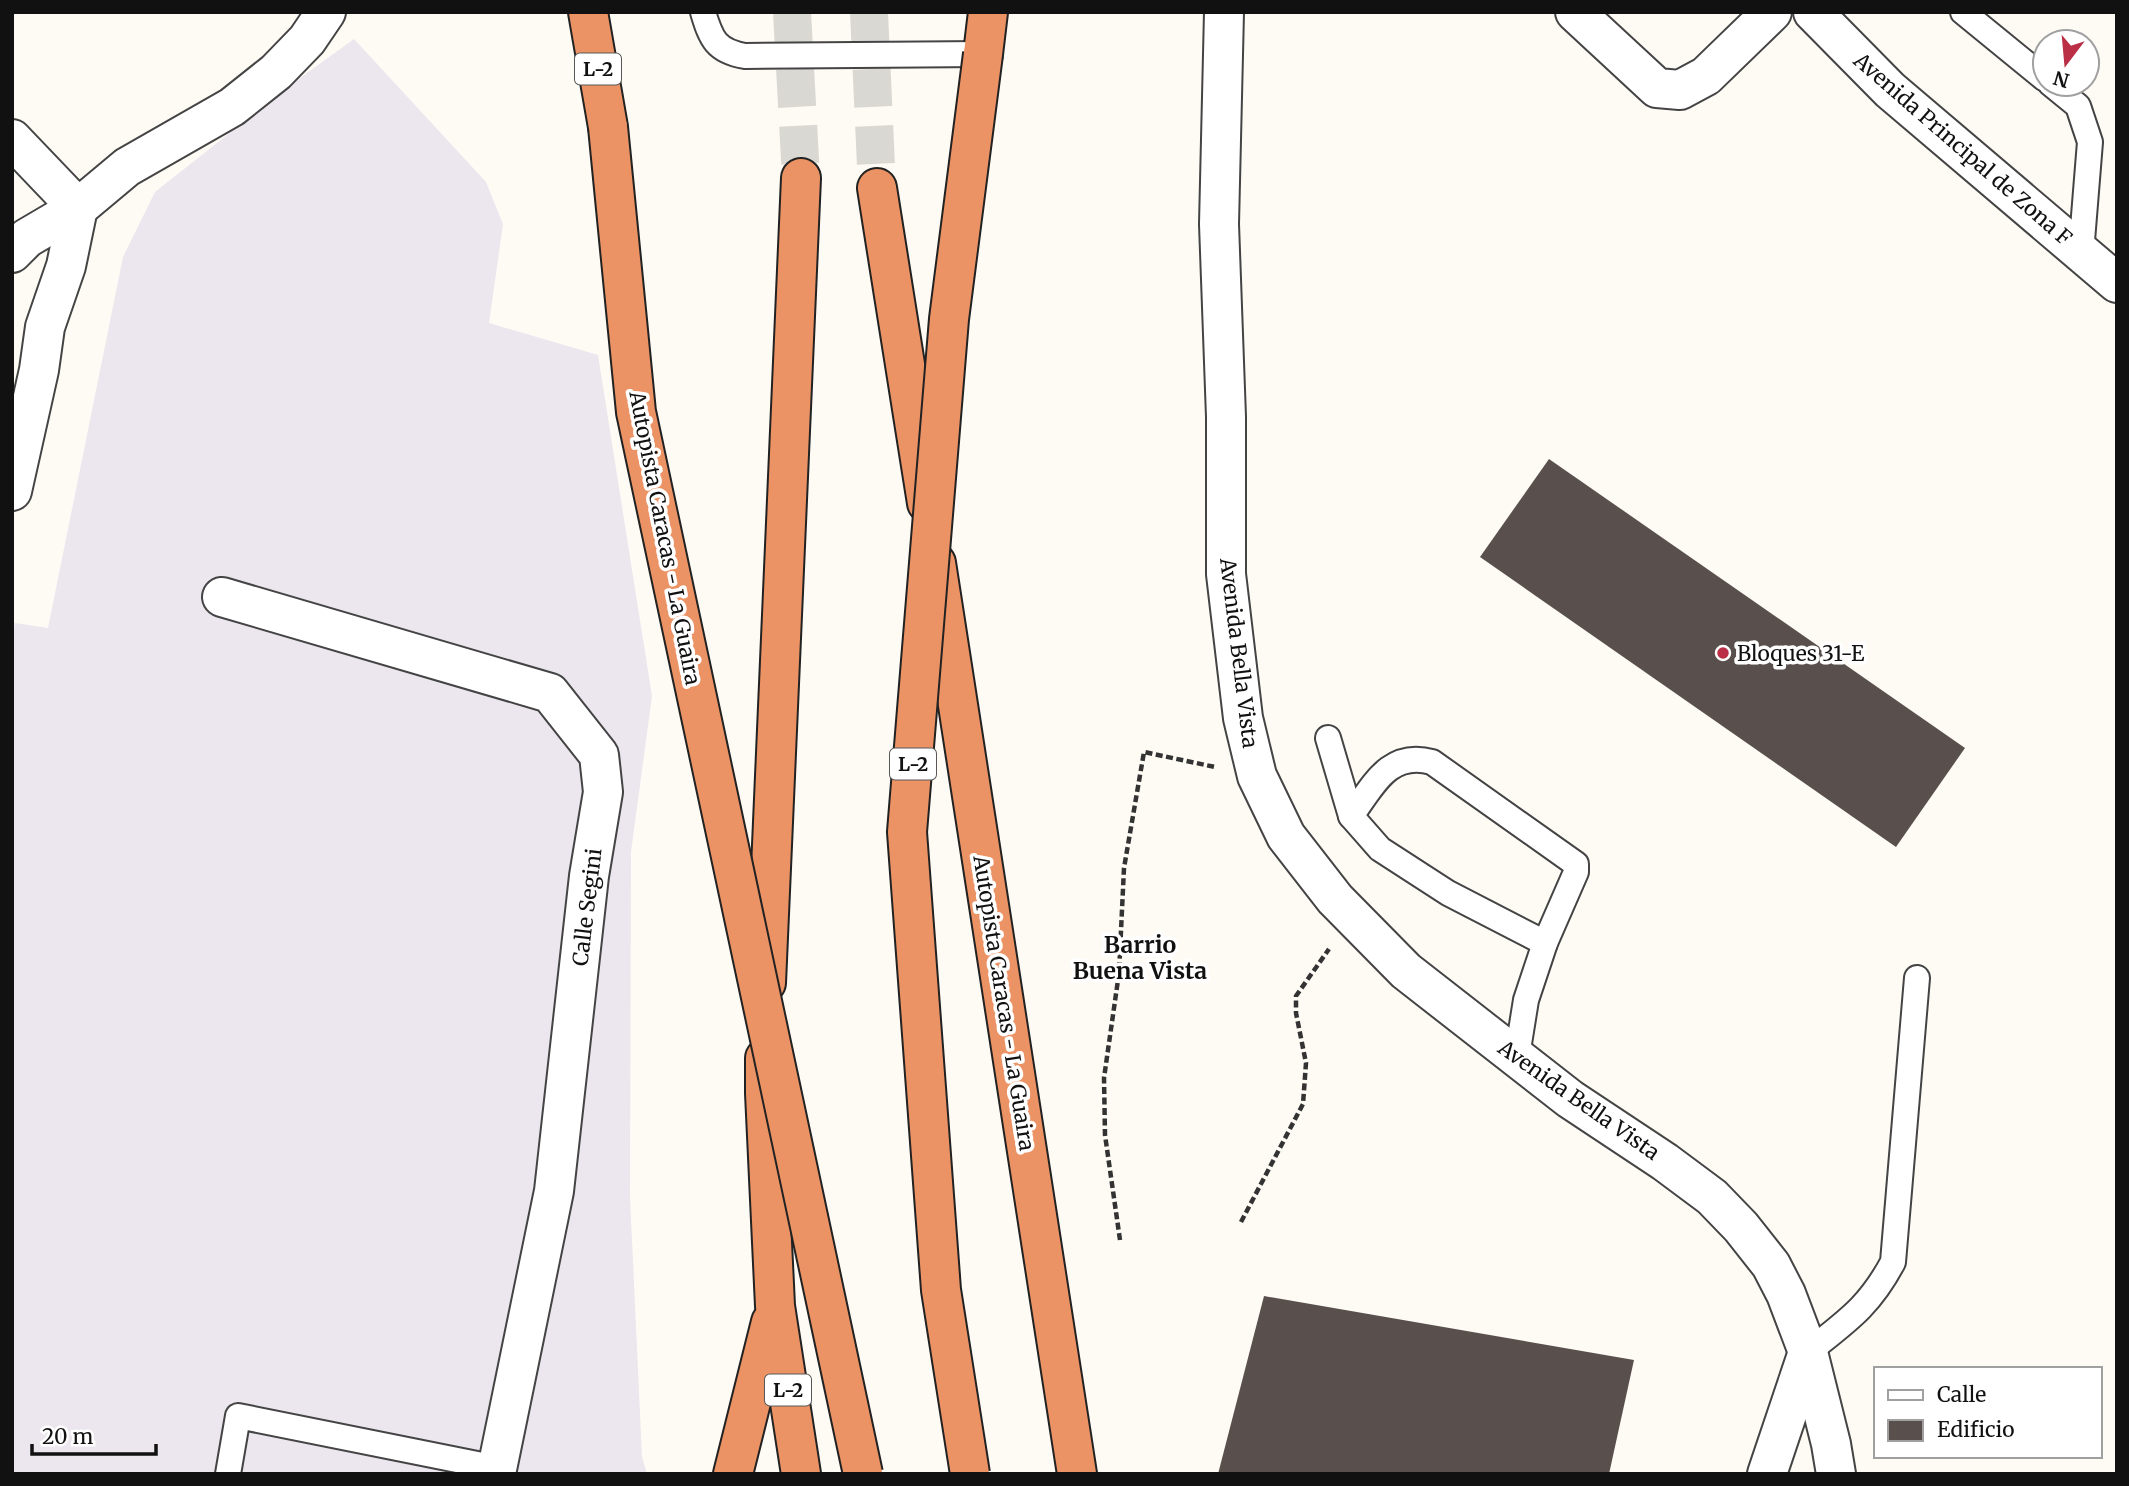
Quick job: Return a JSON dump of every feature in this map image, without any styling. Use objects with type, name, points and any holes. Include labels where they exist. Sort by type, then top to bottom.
[{"type":"highway","name":"Autopista Caracas - La Guaira","points":[[588,12],[608,127],[636,412],[863,1474]]},
{"type":"highway","name":"L-2","points":[[970,1474],[941,1290],[907,832],[948,319],[988,12]]},
{"type":"highway","name":"L-2","points":[[801,1474],[775,1306],[765,1093],[766,964],[802,178]]},
{"type":"highway","name":"Autopista Caracas - La Guaira","points":[[877,188],[1077,1474]]},
{"type":"highway","points":[[733,1474],[775,1306]]},
{"type":"street","points":[[12,253],[27,238],[78,208],[127,167],[232,107],[276,72],[307,40],[326,12]]},
{"type":"street","name":"Avenida Bella Vista","points":[[1224,12],[1219,224],[1226,417],[1226,574],[1243,718],[1257,776],[1286,836],[1335,899],[1406,971],[1570,1099],[1665,1162],[1712,1197],[1741,1227],[1771,1265],[1786,1294],[1808,1352],[1836,1474]]},
{"type":"street","points":[[1575,12],[1657,88],[1680,90],[1706,76],[1772,12]]},
{"type":"street","name":"Avenida Principal de Zona F","points":[[1813,12],[1890,90],[2117,283]]},
{"type":"street","points":[[12,139],[78,208]]},
{"type":"street","points":[[12,491],[39,370],[45,327],[66,266],[78,208]]},
{"type":"street","name":"Calle Segini","points":[[222,597],[550,693],[599,755],[603,792],[589,876],[554,1191],[496,1471]]},
{"type":"street","points":[[1767,1474],[1808,1352]]},
{"type":"lane","points":[[703,12],[709,33],[719,46],[728,53],[745,57],[983,54]]},
{"type":"lane","points":[[1963,12],[2031,68]]},
{"type":"lane","points":[[2067,98],[2078,107],[2090,142],[2081,253]]},
{"type":"lane","points":[[1328,738],[1351,816],[1380,849],[1448,893],[1545,943]]},
{"type":"lane","points":[[1351,816],[1391,766],[1412,759],[1432,762],[1576,864],[1576,872],[1545,943],[1526,1000],[1517,1056]]},
{"type":"lane","points":[[1808,1352],[1860,1311],[1879,1288],[1893,1262],[1917,978]]},
{"type":"lane","points":[[228,1474],[238,1416],[496,1471]]},
{"type":"path","points":[[1120,1240],[1105,1135],[1104,1078],[1119,972],[1124,868],[1144,752],[1257,776]]},
{"type":"path","points":[[1241,1222],[1303,1104],[1306,1063],[1296,1013],[1296,996],[1352,916]]},
{"type":"shaded area","points":[[354,39],[486,182],[503,224],[489,323],[598,355],[652,696],[631,852],[630,1197],[642,1457],[647,1474],[12,1474],[12,639],[15,623],[48,628],[123,257],[155,192],[289,86]]},
{"type":"building","name":"Bloques 31-E","points":[[1549,459],[1965,748],[1896,847],[1480,557]]},
{"type":"building","points":[[1264,1296],[1634,1360],[1609,1474],[1218,1474]]},
{"type":"tunnel","points":[[792,12],[801,178]]},
{"type":"tunnel","points":[[869,12],[877,188]]},
{"type":"place","name":"Bloques 31-E","points":[[1723,653]]},
{"type":"district","name":"Barrio Buena Vista","points":[[1140,957]]}]
